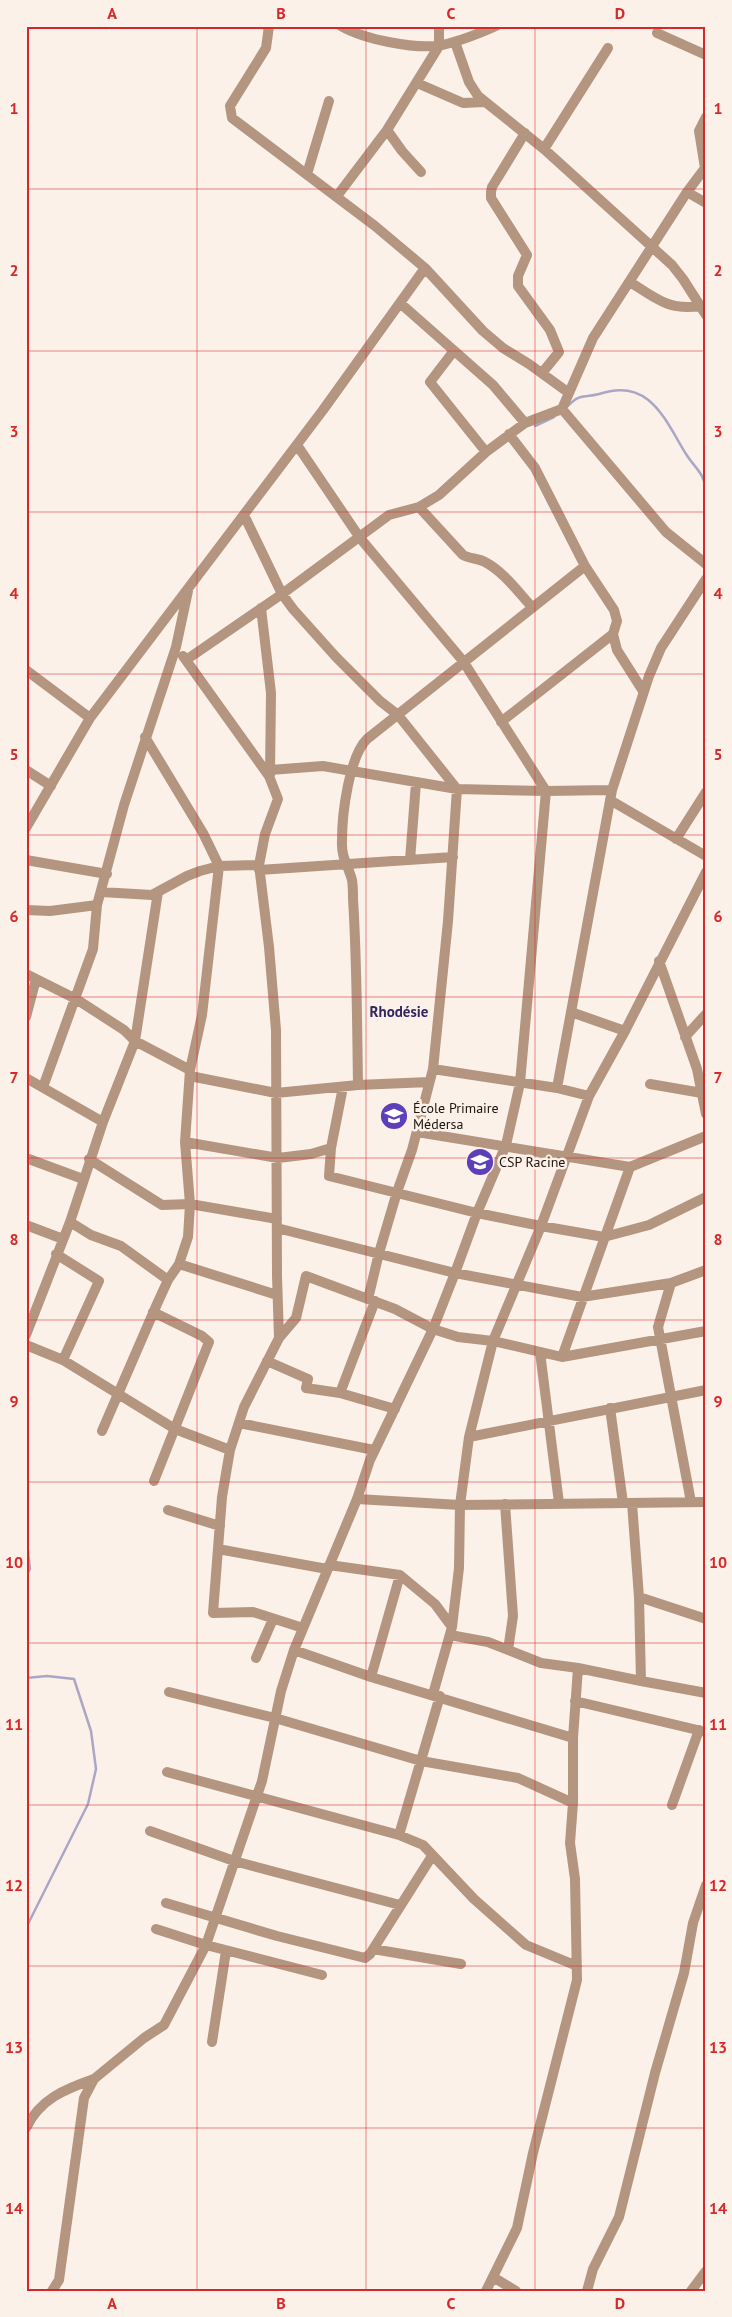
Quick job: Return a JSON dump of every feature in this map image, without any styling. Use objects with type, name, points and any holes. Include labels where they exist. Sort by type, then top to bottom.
[{"type":"street","points":[[269,26],[266,48],[230,106],[230,114],[337,196],[425,268],[483,331],[503,348],[569,393]]},
{"type":"street","points":[[341,26],[368,38],[382,41],[439,46],[456,42],[496,26]]},
{"type":"street","points":[[337,196],[387,130],[417,83],[439,46],[439,26]]},
{"type":"street","points":[[656,33],[706,55]]},
{"type":"street","points":[[456,42],[468,82],[484,102],[525,133],[672,265],[683,278],[703,311]]},
{"type":"street","points":[[544,150],[608,48]]},
{"type":"street","points":[[417,83],[463,103],[484,102]]},
{"type":"street","points":[[307,174],[329,101]]},
{"type":"street","points":[[186,660],[282,594],[389,515],[420,507],[440,495],[486,452],[525,423],[562,409],[593,338],[687,192],[705,168],[698,131],[706,117]]},
{"type":"street","points":[[387,130],[402,151],[421,172]]},
{"type":"street","points":[[525,133],[492,186],[492,198],[527,255],[518,276],[518,286],[550,330],[559,352],[542,373]]},
{"type":"street","points":[[687,192],[706,203]]},
{"type":"street","points":[[28,822],[90,718],[297,445],[425,268]]},
{"type":"street","points":[[630,282],[670,306],[703,311]]},
{"type":"street","points":[[400,303],[492,385],[525,423]]},
{"type":"street","points":[[453,352],[430,382],[486,452]]},
{"type":"street","points":[[562,409],[666,532],[706,564]]},
{"type":"street","points":[[509,434],[535,468],[585,566],[616,616],[617,621],[613,634],[618,654],[643,691]]},
{"type":"street","points":[[26,2128],[31,2118],[47,2100],[67,2088],[94,2079],[144,2038],[164,2025],[206,1946],[255,1796],[262,1781],[281,1692],[294,1650],[357,1499],[374,1450],[433,1329],[455,1274],[477,1212],[506,1145],[520,1083],[546,791],[463,661],[360,538],[297,445]]},
{"type":"street","points":[[420,507],[463,555],[468,558],[479,559],[494,568],[532,607]]},
{"type":"street","points":[[244,515],[282,594],[336,657],[380,701],[398,715],[458,789],[433,1069],[417,1132],[396,1192],[379,1253],[371,1300],[340,1393]]},
{"type":"street","points":[[358,1086],[357,964],[352,880],[342,854],[342,838],[351,770],[363,743],[463,661],[585,566]]},
{"type":"street","points":[[556,1088],[612,790],[643,691],[661,648],[706,579]]},
{"type":"street","points":[[43,1087],[93,949],[97,906],[124,805],[176,647],[188,588]]},
{"type":"street","points":[[261,608],[271,693],[270,773],[278,798],[265,834],[259,867],[274,1002],[278,1158],[279,1338]]},
{"type":"street","points":[[501,722],[613,634]]},
{"type":"street","points":[[176,647],[270,773]]},
{"type":"street","points":[[26,670],[90,718]]},
{"type":"street","points":[[102,1431],[153,1312],[168,1280],[179,1264],[188,1237],[190,1204],[185,1142],[190,1073],[202,1015],[219,866],[202,833],[145,737]]},
{"type":"street","points":[[270,773],[307,766],[351,770],[458,789],[612,790]]},
{"type":"street","points":[[26,770],[50,786]]},
{"type":"street","points":[[410,860],[416,783]]},
{"type":"street","points":[[676,839],[706,792]]},
{"type":"street","points":[[610,800],[706,856]]},
{"type":"street","points":[[101,892],[141,896],[152,895],[187,876],[219,866],[345,865],[453,857]]},
{"type":"street","points":[[26,860],[107,874]]},
{"type":"street","points":[[399,1835],[421,1761],[451,1631],[460,1568],[460,1505],[469,1437],[493,1341],[541,1226],[589,1096],[625,1031],[706,872]]},
{"type":"street","points":[[26,1335],[70,1222],[103,1122],[135,1041],[158,892]]},
{"type":"street","points":[[26,910],[50,911],[97,906]]},
{"type":"street","points":[[659,961],[685,1037],[701,1068],[702,1093],[706,1114]]},
{"type":"street","points":[[26,974],[76,999],[124,1030],[135,1041],[190,1073],[276,1093],[429,1082]]},
{"type":"street","points":[[26,1017],[36,979]]},
{"type":"street","points":[[570,1012],[625,1031]]},
{"type":"street","points":[[685,1037],[706,1014]]},
{"type":"street","points":[[433,1069],[556,1088],[589,1096]]},
{"type":"street","points":[[26,1078],[103,1122]]},
{"type":"street","points":[[650,1084],[702,1093]]},
{"type":"street","points":[[343,1087],[331,1148],[329,1176],[541,1226],[604,1236],[649,1225],[706,1197]]},
{"type":"street","points":[[417,1132],[506,1145],[567,1158],[630,1167],[706,1136]]},
{"type":"street","points":[[185,1142],[278,1158],[311,1154],[331,1148]]},
{"type":"street","points":[[26,1158],[83,1179]]},
{"type":"street","points":[[90,1159],[162,1205],[190,1204],[277,1224],[455,1274],[582,1297],[670,1283],[706,1270]]},
{"type":"street","points":[[562,1357],[630,1167]]},
{"type":"street","points":[[70,1222],[91,1235],[121,1246],[168,1280]]},
{"type":"street","points":[[26,1225],[63,1239]]},
{"type":"street","points":[[56,1254],[98,1281],[63,1360]]},
{"type":"street","points":[[179,1264],[278,1296]]},
{"type":"street","points":[[303,1628],[253,1612],[213,1613],[220,1526],[230,1450],[244,1407],[267,1361],[279,1338],[296,1318],[306,1276],[395,1309],[433,1329],[458,1337],[493,1341],[562,1357],[706,1331]]},
{"type":"street","points":[[670,1283],[658,1327],[691,1502]]},
{"type":"street","points":[[153,1312],[202,1336],[209,1342],[154,1481]]},
{"type":"street","points":[[26,1345],[63,1360],[175,1429],[230,1450]]},
{"type":"street","points":[[540,1352],[559,1503]]},
{"type":"street","points":[[267,1361],[308,1379],[306,1388],[340,1393],[395,1409]]},
{"type":"street","points":[[469,1437],[706,1390]]},
{"type":"street","points":[[610,1408],[628,1503],[639,1597],[642,1681]]},
{"type":"street","points":[[239,1423],[374,1450]]},
{"type":"street","points":[[357,1499],[460,1505],[706,1502]]},
{"type":"street","points":[[505,1504],[512,1616],[508,1650]]},
{"type":"street","points":[[168,1510],[220,1526]]},
{"type":"street","points":[[218,1549],[328,1567],[400,1575],[435,1604],[451,1631],[488,1642],[541,1663],[578,1668],[706,1693]]},
{"type":"street","points":[[372,1677],[400,1575]]},
{"type":"street","points":[[639,1597],[706,1619]]},
{"type":"street","points":[[256,1658],[273,1618]]},
{"type":"street","points":[[294,1650],[372,1677],[573,1738]]},
{"type":"street","points":[[486,2291],[517,2228],[533,2153],[576,1985],[575,1879],[570,1843],[573,1802],[573,1738],[578,1668]]},
{"type":"street","points":[[169,1692],[275,1718],[421,1761],[518,1778],[573,1802]]},
{"type":"street","points":[[576,1701],[703,1731],[672,1805]]},
{"type":"street","points":[[167,1772],[399,1835],[422,1844],[474,1899],[526,1945],[577,1966]]},
{"type":"street","points":[[150,1831],[234,1862],[400,1905]]},
{"type":"street","points":[[166,1903],[361,1958],[367,1957],[432,1856]]},
{"type":"street","points":[[587,2291],[594,2269],[618,2217],[655,2073],[684,1973],[693,1923],[706,1885]]},
{"type":"street","points":[[156,1929],[206,1946],[322,1975]]},
{"type":"street","points":[[373,1949],[461,1964]]},
{"type":"street","points":[[212,2042],[226,1951]]},
{"type":"street","points":[[52,2291],[59,2280],[84,2098],[94,2079]]},
{"type":"street","points":[[691,2291],[706,2271]]},
{"type":"street","points":[[493,2277],[516,2291]]},
{"type":"waterway","points":[[568,406],[579,398],[616,390],[631,391],[643,396],[662,415],[704,479],[706,490]]},
{"type":"waterway","points":[[535,426],[554,417]]},
{"type":"waterway","points":[[26,1534],[30,1569],[26,1576]]},
{"type":"waterway","points":[[26,1678],[47,1676],[74,1679],[91,1731],[96,1769],[88,1804],[26,1928]]},
{"type":"place","name":"École Primaire Médersa","points":[[394,1116]]},
{"type":"place","name":"CSP Racine","points":[[480,1162]]},
{"type":"district","name":"Rhodésie","points":[[399,1011]]}]
